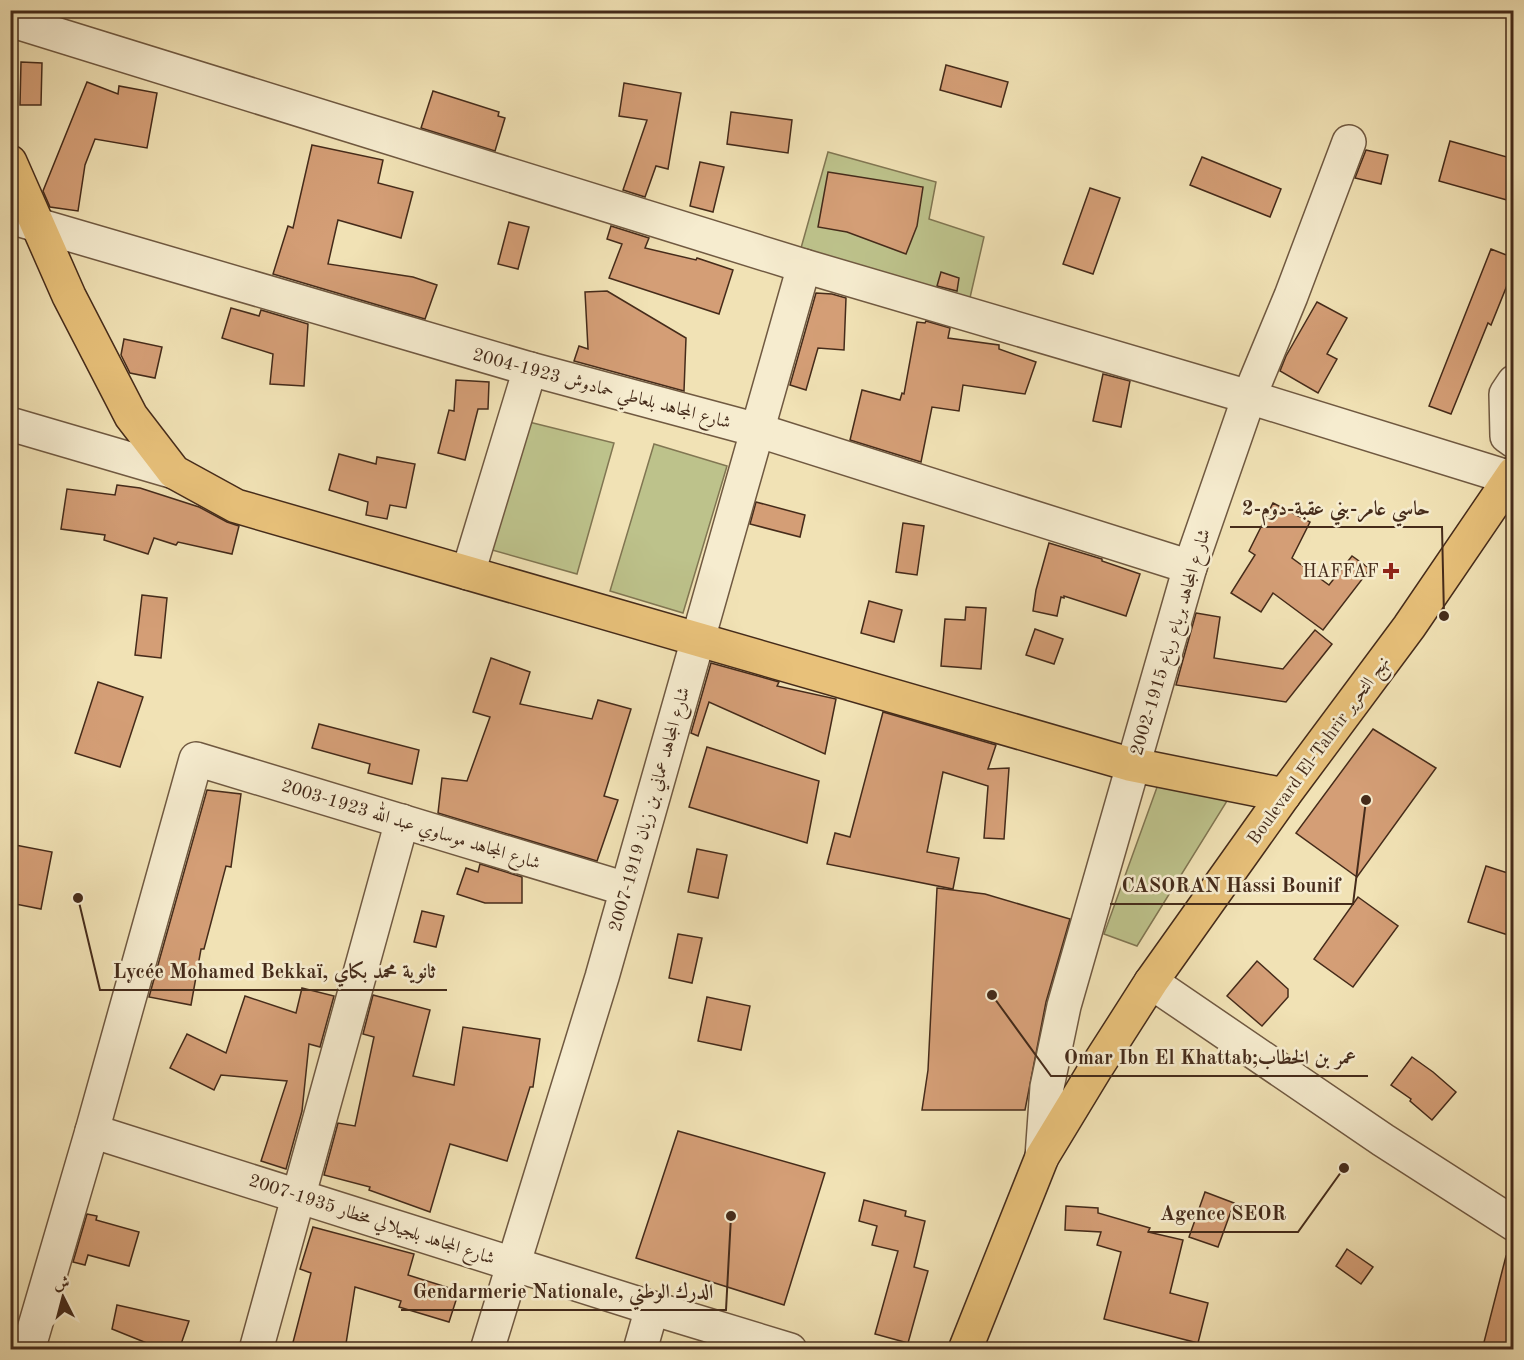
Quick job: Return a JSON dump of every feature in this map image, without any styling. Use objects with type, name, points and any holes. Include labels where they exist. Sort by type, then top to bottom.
[{"type":"main road","points":[[10,162],[24,221],[69,296],[131,416],[174,472],[236,506],[1133,765],[1284,795]]},
{"type":"main road","name":"Boulevard El-Tahrir نهج التحرير","points":[[965,1350],[1042,1157],[1096,1068],[1150,982],[1284,795],[1409,627],[1512,477]]},
{"type":"street","points":[[10,20],[804,266],[1512,477]]},
{"type":"street","name":"شار ع المجاهد برباع رباع 1915-2002","points":[[1042,1157],[1047,1087],[1064,1006],[1190,567],[1249,397],[1291,296],[1349,142]]},
{"type":"street","name":"شارع المجاهد بلعاطي حمادوش 1923-2004","points":[[24,221],[530,369],[757,430],[1190,567]]},
{"type":"street","name":"شارع المجاهد عماني بن زيان 1919-2007","points":[[487,1350],[598,988],[804,266]]},
{"type":"street","points":[[468,573],[530,369]]},
{"type":"street","points":[[1514,382],[1506,394],[1507,436],[1514,441]]},
{"type":"street","points":[[10,424],[174,472]]},
{"type":"street","name":"شارع المجاهد موساوي عبد الله 1923-2003","points":[[92,1131],[196,759],[626,889]]},
{"type":"street","points":[[256,1350],[402,821]]},
{"type":"street","points":[[1150,982],[1383,1140],[1514,1224]]},
{"type":"street","points":[[28,1350],[92,1131]]},
{"type":"street","name":"شارع المجاهد بلجيلالي مخطار 1935-2007","points":[[92,1131],[790,1350]]},
{"type":"street","points":[[640,1350],[652,1308]]},
{"type":"green space","points":[[828,152],[936,182],[929,219],[984,237],[969,302],[801,248]]},
{"type":"green space","points":[[521,420],[614,443],[577,574],[485,548]]},
{"type":"green space","points":[[654,444],[727,466],[683,613],[610,591]]},
{"type":"green space","points":[[1160,779],[1227,801],[1137,946],[1104,934]]},
{"type":"building","points":[[21,62],[42,63],[41,105],[20,105]]},
{"type":"building","points":[[946,65],[1008,82],[1001,107],[940,90]]},
{"type":"building","points":[[87,82],[118,94],[119,86],[157,93],[147,148],[95,139],[85,165],[78,211],[50,207],[43,191]]},
{"type":"building","points":[[624,83],[681,93],[668,169],[656,166],[645,197],[623,190],[647,120],[619,116]]},
{"type":"building","points":[[433,91],[499,112],[498,116],[505,118],[495,151],[421,128]]},
{"type":"building","points":[[731,112],[792,120],[788,153],[727,144]]},
{"type":"building","points":[[1450,141],[1514,159],[1514,202],[1439,181]]},
{"type":"building","points":[[312,145],[383,160],[378,183],[413,192],[401,238],[338,220],[328,264],[413,277],[437,285],[425,319],[273,274],[288,226],[293,228]]},
{"type":"building","points":[[1366,150],[1388,155],[1381,184],[1355,178]]},
{"type":"building","points":[[1202,157],[1281,189],[1270,217],[1190,185]]},
{"type":"building","points":[[700,162],[724,167],[713,212],[690,206]]},
{"type":"building","points":[[828,172],[923,187],[917,226],[906,254],[847,232],[818,227]]},
{"type":"building","points":[[1090,188],[1120,198],[1093,274],[1063,264]]},
{"type":"building","points":[[509,222],[529,227],[518,269],[498,264]]},
{"type":"building","points":[[611,226],[649,238],[645,248],[696,260],[697,258],[733,270],[719,314],[609,278],[622,244],[607,239]]},
{"type":"building","points":[[1491,249],[1514,258],[1514,268],[1491,325],[1488,323],[1451,414],[1429,406]]},
{"type":"building","points":[[941,272],[959,278],[957,291],[937,286]]},
{"type":"building","points":[[607,291],[686,338],[684,391],[574,361],[579,346],[588,349],[585,292]]},
{"type":"building","points":[[816,293],[846,298],[844,350],[818,348],[806,390],[790,385]]},
{"type":"building","points":[[1317,302],[1347,318],[1327,354],[1337,359],[1318,393],[1280,371],[1286,356]]},
{"type":"building","points":[[231,308],[259,316],[261,310],[308,324],[304,386],[270,384],[273,354],[222,338]]},
{"type":"building","points":[[926,321],[950,328],[948,338],[999,345],[999,349],[1036,362],[1025,394],[963,385],[959,411],[932,407],[921,462],[850,440],[862,390],[900,400],[902,393],[904,394],[917,322],[925,323]]},
{"type":"building","points":[[124,339],[162,347],[155,378],[130,373],[121,355]]},
{"type":"building","points":[[1103,374],[1130,381],[1121,427],[1093,421]]},
{"type":"building","points":[[456,380],[489,382],[488,409],[478,409],[465,460],[438,453],[449,410],[454,411]]},
{"type":"building","points":[[339,454],[376,464],[377,457],[415,464],[406,508],[390,505],[387,519],[366,515],[368,502],[329,490]]},
{"type":"building","points":[[117,485],[140,488],[199,507],[239,526],[232,554],[178,542],[176,545],[154,538],[148,554],[104,540],[105,535],[61,529],[67,489],[115,495]]},
{"type":"building","points":[[756,502],[805,515],[800,537],[750,524]]},
{"type":"building","points":[[1273,503],[1310,522],[1292,558],[1329,585],[1352,556],[1370,569],[1323,630],[1273,593],[1261,612],[1231,593],[1255,555],[1249,551]]},
{"type":"building","points":[[903,523],[924,526],[917,575],[896,572]]},
{"type":"building","points":[[1049,543],[1102,559],[1102,561],[1140,574],[1126,616],[1064,596],[1064,598],[1061,597],[1057,616],[1033,611],[1036,590]]},
{"type":"building","points":[[142,595],[167,598],[161,658],[135,655]]},
{"type":"building","points":[[869,601],[902,610],[894,642],[861,633]]},
{"type":"building","points":[[966,607],[986,608],[981,669],[941,666],[945,619],[965,620]]},
{"type":"building","points":[[1196,613],[1220,617],[1214,658],[1283,669],[1315,630],[1332,644],[1286,702],[1176,685]]},
{"type":"building","points":[[1035,629],[1063,639],[1054,664],[1026,655]]},
{"type":"building","points":[[491,658],[530,672],[520,704],[592,719],[598,700],[631,709],[604,796],[618,800],[597,861],[438,813],[442,778],[467,781],[490,717],[473,712]]},
{"type":"building","points":[[711,663],[779,682],[777,686],[836,699],[825,754],[709,702],[698,736],[691,733]]},
{"type":"building","points":[[98,682],[143,697],[120,767],[75,753]]},
{"type":"building","points":[[883,712],[996,745],[988,769],[1009,768],[1004,839],[984,838],[988,786],[943,772],[927,852],[959,858],[953,889],[827,864],[835,833],[850,837]]},
{"type":"building","points":[[319,724],[419,750],[412,784],[368,773],[370,764],[312,748]]},
{"type":"building","points":[[1373,729],[1436,768],[1357,877],[1296,833]]},
{"type":"building","points":[[707,747],[819,781],[807,843],[689,807]]},
{"type":"building","points":[[207,790],[241,794],[231,867],[226,866],[204,949],[201,949],[191,1005],[149,997]]},
{"type":"building","points":[[10,844],[52,852],[41,909],[10,903]]},
{"type":"building","points":[[697,849],[727,855],[718,898],[688,892]]},
{"type":"building","points":[[480,864],[522,877],[522,903],[485,903],[457,894],[466,868],[478,872]]},
{"type":"building","points":[[1486,866],[1514,875],[1514,937],[1468,922]]},
{"type":"building","points":[[937,888],[985,894],[1070,919],[1046,1002],[1025,1110],[922,1110],[928,1070]]},
{"type":"building","points":[[1358,897],[1398,926],[1353,987],[1314,959]]},
{"type":"building","points":[[422,911],[444,916],[436,947],[414,942]]},
{"type":"building","points":[[678,934],[702,938],[692,983],[669,978]]},
{"type":"building","points":[[1257,961],[1288,989],[1288,997],[1262,1026],[1227,996]]},
{"type":"building","points":[[302,988],[334,996],[320,1047],[309,1044],[302,1111],[286,1169],[261,1161],[287,1081],[221,1075],[214,1090],[170,1068],[187,1034],[226,1053],[245,996],[296,1013]]},
{"type":"building","points":[[373,995],[430,1010],[413,1076],[454,1085],[463,1027],[540,1039],[533,1087],[530,1087],[507,1161],[450,1144],[430,1212],[369,1190],[370,1187],[324,1175],[338,1123],[355,1126],[374,1037],[363,1034]]},
{"type":"building","points":[[707,997],[750,1006],[741,1050],[698,1041]]},
{"type":"building","points":[[1412,1057],[1456,1092],[1432,1120],[1410,1101],[1411,1099],[1391,1085]]},
{"type":"building","points":[[678,1131],[825,1173],[784,1305],[636,1258]]},
{"type":"building","points":[[1205,1192],[1234,1203],[1218,1247],[1189,1237]]},
{"type":"building","points":[[864,1200],[906,1211],[905,1216],[925,1221],[914,1267],[928,1271],[908,1343],[875,1334],[898,1251],[872,1245],[877,1226],[859,1221]]},
{"type":"building","points":[[1066,1206],[1098,1208],[1098,1213],[1150,1228],[1148,1232],[1183,1240],[1170,1293],[1208,1303],[1198,1343],[1104,1319],[1121,1252],[1097,1245],[1101,1232],[1065,1230]]},
{"type":"building","points":[[87,1214],[97,1216],[96,1220],[139,1232],[129,1266],[88,1255],[85,1265],[73,1262]]},
{"type":"building","points":[[313,1227],[414,1254],[408,1275],[459,1291],[449,1322],[399,1307],[401,1301],[355,1287],[345,1350],[291,1350],[311,1273],[300,1269]]},
{"type":"building","points":[[1347,1249],[1373,1267],[1361,1284],[1336,1266]]},
{"type":"building","points":[[1506,1256],[1514,1257],[1514,1350],[1482,1350]]},
{"type":"building","points":[[117,1305],[189,1321],[179,1350],[164,1350],[112,1329]]},
{"type":"place","name":"HAFFAF","points":[[1391,571]]},
{"type":"place","name":"2-حاسي عامر-بني عقبة-دوم","points":[[1444,616]]},
{"type":"place","name":"CASORAN Hassi Bounif","points":[[1366,800]]},
{"type":"place","name":"Lycée Mohamed Bekkaï, ثانوية محمد بكاي","points":[[78,898]]},
{"type":"place","name":"Omar Ibn El Khattab;عمر بن الخطاب","points":[[992,995]]},
{"type":"place","name":"Agence SEOR","points":[[1344,1168]]},
{"type":"place","name":"Gendarmerie Nationale, الدرك الوطني","points":[[731,1216]]}]
